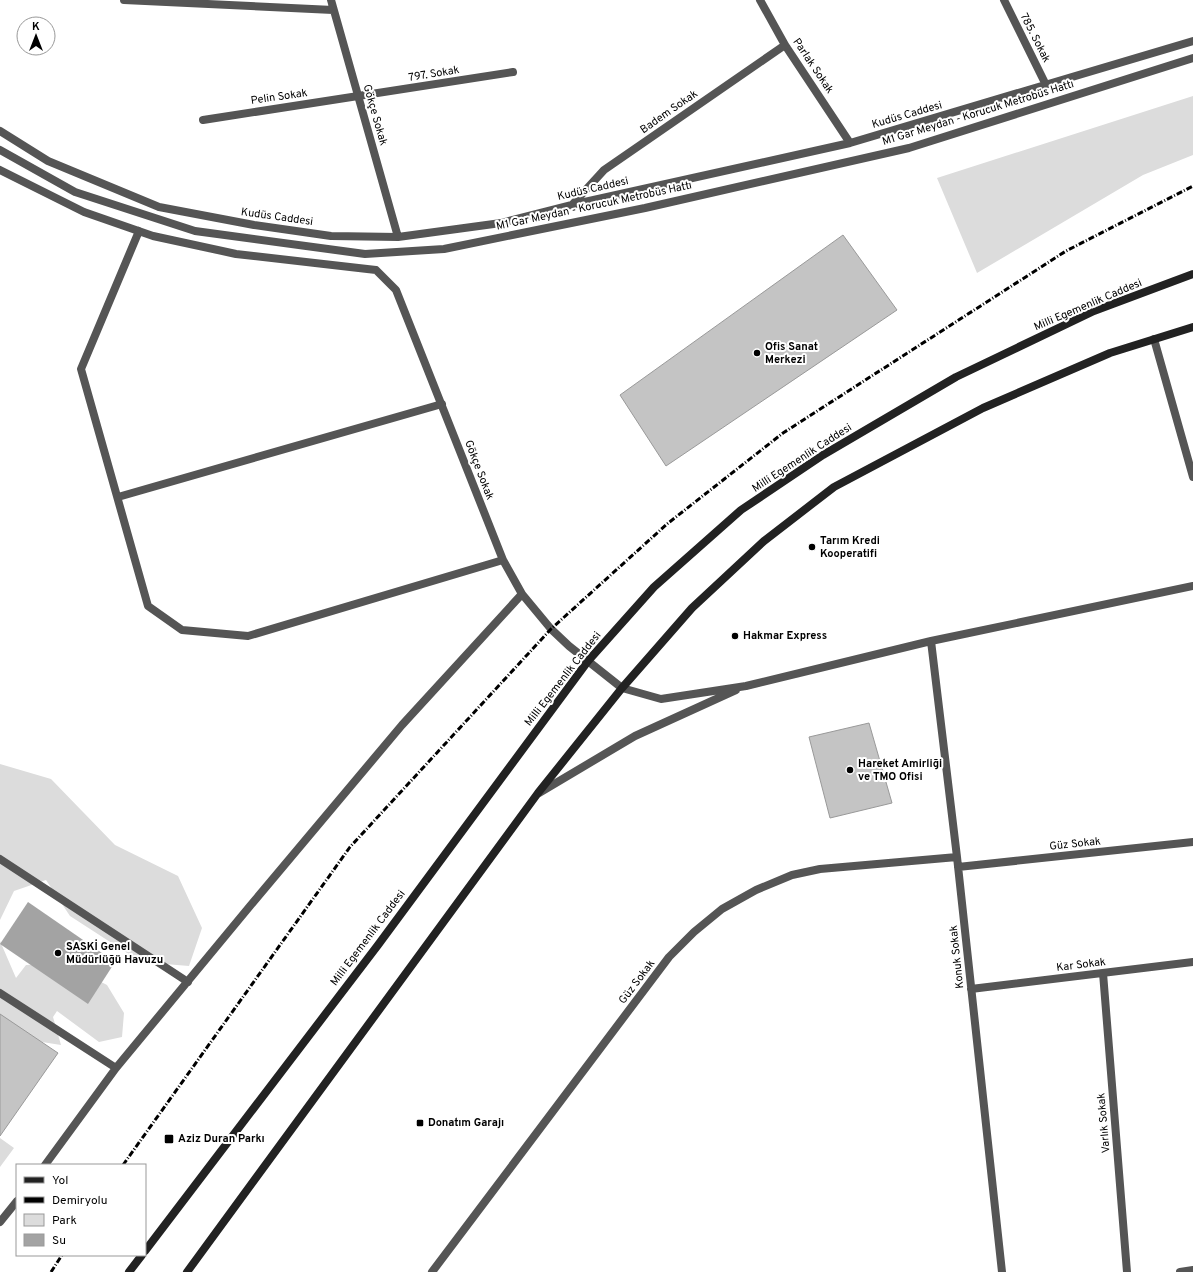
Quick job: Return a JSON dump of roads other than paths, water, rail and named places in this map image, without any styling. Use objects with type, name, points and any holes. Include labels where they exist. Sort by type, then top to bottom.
[{"type":"main road","name":"Milli Egemenlik Caddesi","points":[[146,1250],[368,957],[588,661],[654,587],[741,510],[824,455],[956,377],[1094,312],[1193,274]]},
{"type":"main road","points":[[187,1272],[538,793],[622,688],[692,608],[764,541],[834,487],[983,408],[1110,353],[1193,327]]},
{"type":"main road","points":[[129,1272],[141,1256]]},
{"type":"street","points":[[124,0],[333,10]]},
{"type":"street","name":"Gökçe Sokak","points":[[331,0],[398,237]]},
{"type":"street","name":"Parlak Sokak","points":[[760,0],[785,45],[850,143]]},
{"type":"street","name":"785. Sokak","points":[[1004,0],[1046,85]]},
{"type":"street","name":"Kudüs Caddesi","points":[[0,131],[48,160],[159,207],[254,225],[331,236],[398,237],[502,223],[571,205],[850,143],[1193,41]]},
{"type":"street","name":"Badem Sokak","points":[[571,205],[604,170],[785,45]]},
{"type":"street","name":"M1 Gar Meydan - Korucuk Metrobüs Hattı","points":[[0,150],[75,192],[195,231],[365,254],[444,249],[645,208],[909,148],[1193,58]]},
{"type":"street","name":"797. Sokak","points":[[358,97],[513,72]]},
{"type":"street","name":"Pelin Sokak","points":[[203,120],[358,97]]},
{"type":"street","points":[[0,170],[84,212],[138,231],[81,369],[148,606],[182,630],[248,636],[503,560]]},
{"type":"street","name":"Gökçe Sokak","points":[[138,231],[153,236],[236,254],[376,270],[396,290],[503,560],[522,594],[551,629],[569,646],[622,688]]},
{"type":"street","points":[[1154,339],[1193,477]]},
{"type":"street","points":[[118,497],[442,404]]},
{"type":"street","points":[[622,688],[661,699],[746,686],[931,641],[1193,586]]},
{"type":"street","points":[[46,1164],[116,1068],[402,725],[522,594]]},
{"type":"street","name":"Konuk Sokak","points":[[931,641],[957,857],[1002,1272]]},
{"type":"street","points":[[538,793],[635,736],[746,686]]},
{"type":"street","name":"Güz Sokak","points":[[958,867],[1193,842]]},
{"type":"street","name":"Güz Sokak","points":[[432,1272],[670,957],[694,932],[722,909],[756,890],[792,875],[820,869],[957,857]]},
{"type":"street","points":[[0,859],[188,982]]},
{"type":"street","name":"Kar Sokak","points":[[971,989],[1193,962]]},
{"type":"street","name":"Varlık Sokak","points":[[1103,973],[1128,1272]]},
{"type":"street","points":[[0,993],[116,1068]]},
{"type":"street","points":[[0,1222],[16,1202]]},
{"type":"street","points":[[1180,1272],[1193,1270]]},
{"type":"water","name":"SASKİ Genel Müdürlüğü Havuzu","points":[[28,902],[115,962],[88,1004],[0,944]]},
{"type":"railway","points":[[124,1164],[350,847],[551,629],[667,524],[783,433],[1066,251],[1193,186]]},
{"type":"railway","points":[[51,1272],[61,1256]]},
{"type":"place","name":"Ofis Sanat Merkezi","points":[[757,353]]},
{"type":"place","name":"Tarım Kredi Kooperatifi","points":[[812,547]]},
{"type":"place","name":"Hakmar Express","points":[[735,636]]},
{"type":"place","name":"Hareket Amirliği ve TMO Ofisi","points":[[850,770]]},
{"type":"place","name":"SASKİ Genel Müdürlüğü Havuzu","points":[[58,953]]},
{"type":"place","name":"Donatım Garajı","points":[[420,1123]]},
{"type":"place","name":"Aziz Duran Parkı","points":[[169,1139]]}]
